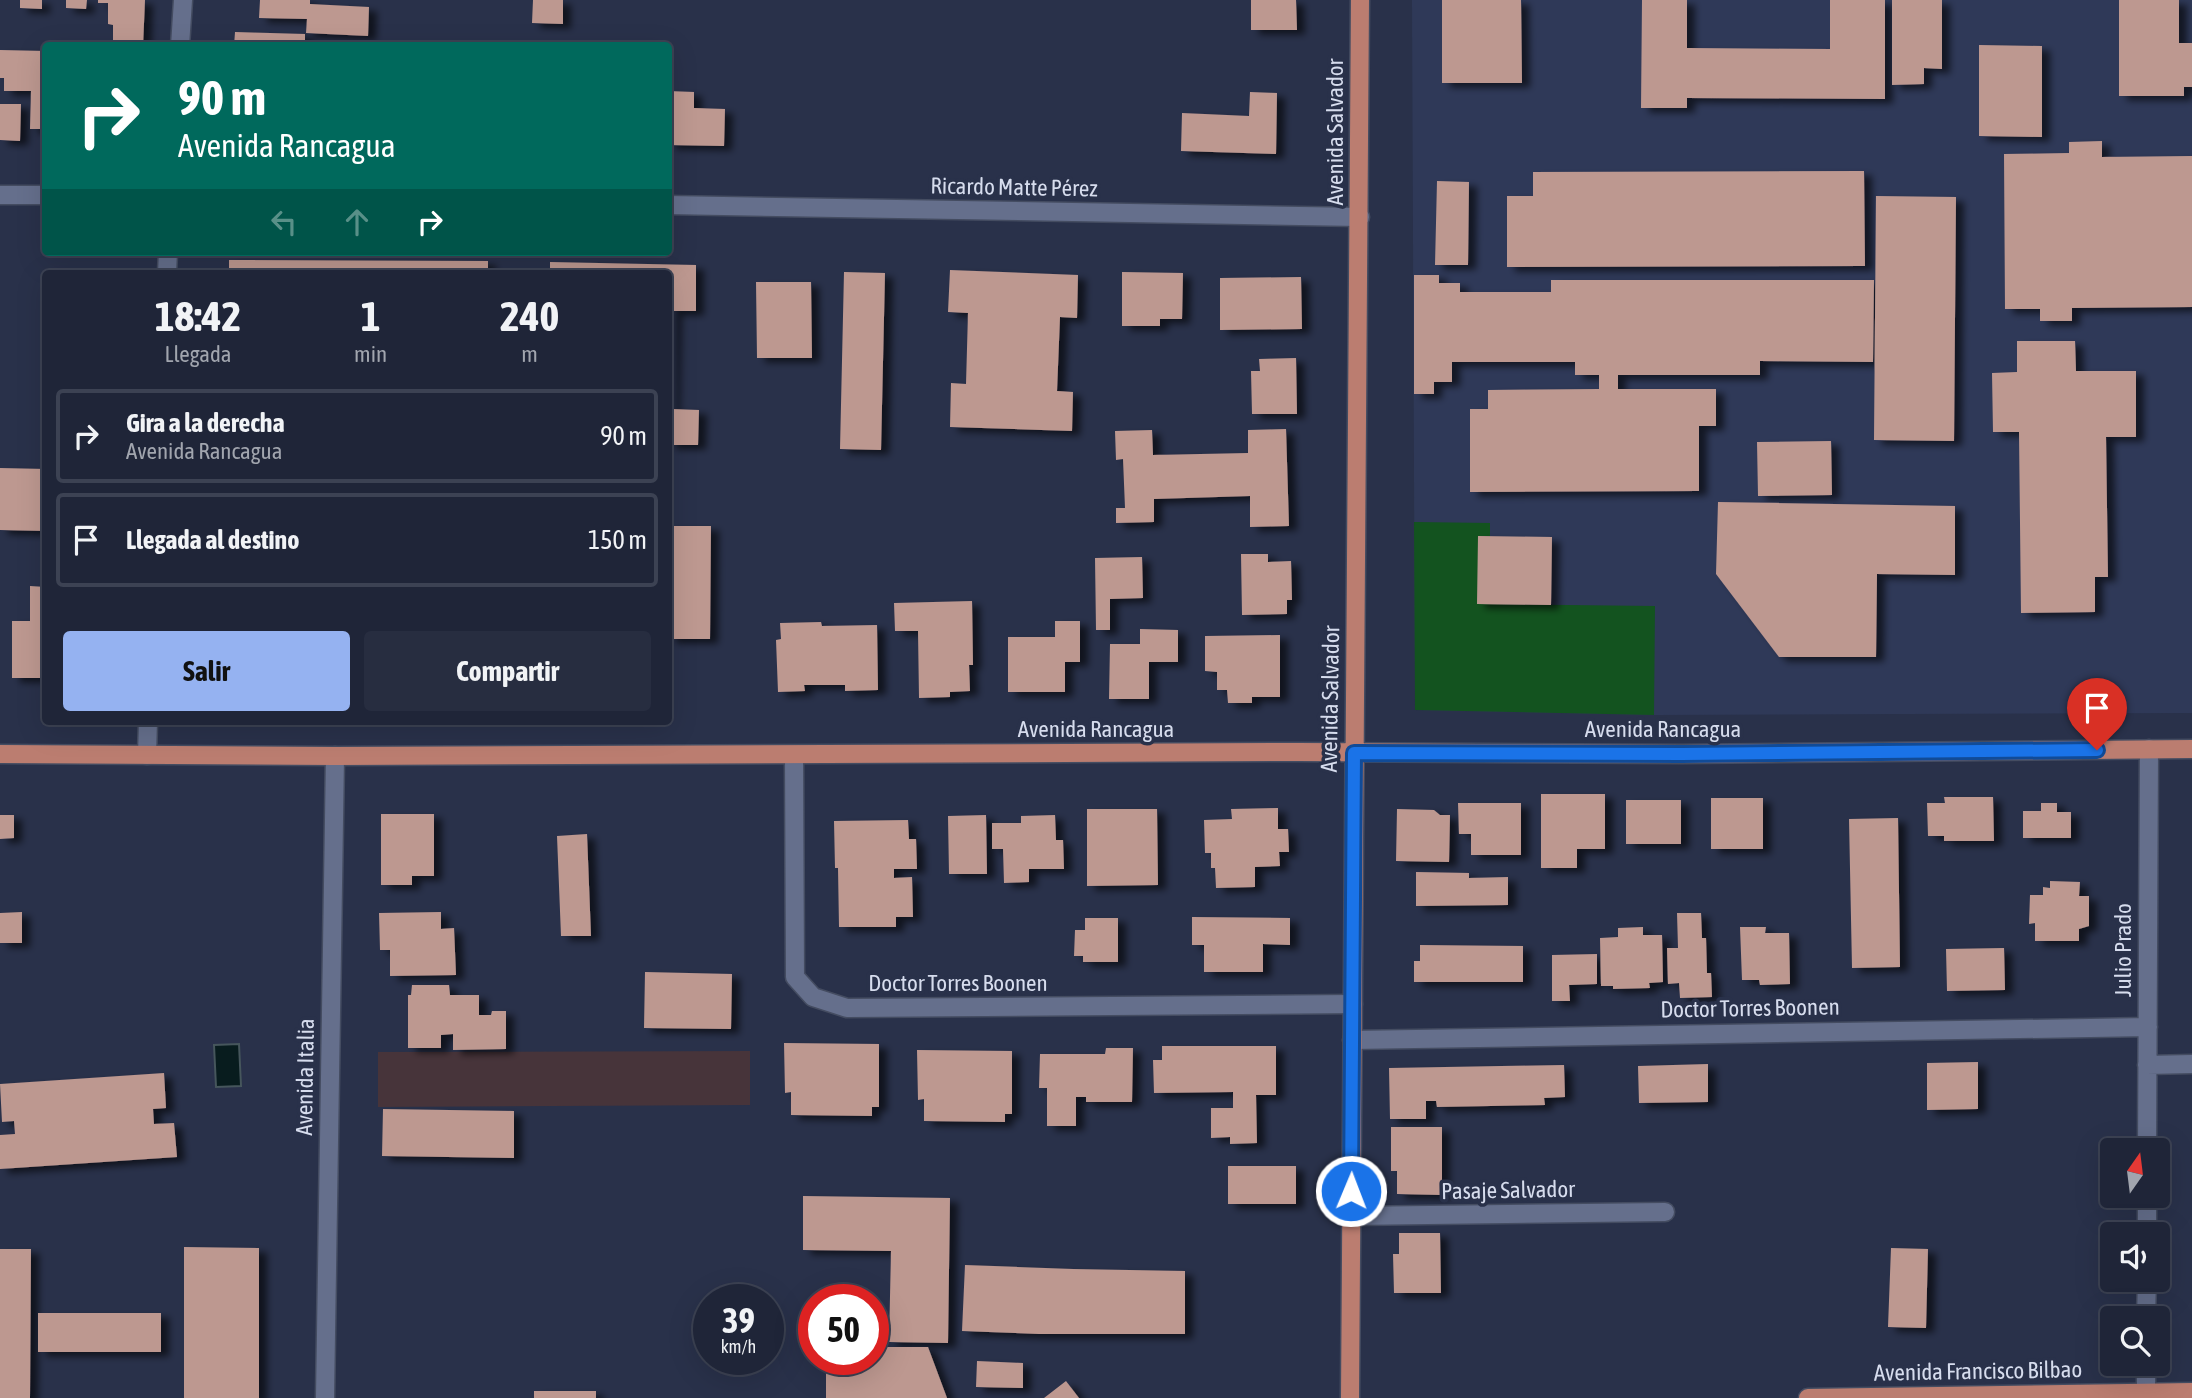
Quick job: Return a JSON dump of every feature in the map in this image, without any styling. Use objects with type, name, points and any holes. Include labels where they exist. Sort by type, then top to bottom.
[{"type":"main road","name":"Avenida Salvador","points":[[1350,1398],[1360,0]]},
{"type":"main road","name":"Avenida Rancagua","points":[[0,754],[1682,754],[2192,749]]},
{"type":"main road","name":"Avenida Francisco Bilbao","points":[[1808,1398],[2146,1396],[2192,1392]]},
{"type":"street","points":[[180,42],[183,0]]},
{"type":"street","points":[[0,195],[42,195]]},
{"type":"street","name":"Ricardo Matte Pérez","points":[[672,205],[1360,217]]},
{"type":"street","points":[[147,755],[148,725]]},
{"type":"street","name":"Julio Prado","points":[[2147,1138],[2149,750]]},
{"type":"street","name":"Doctor Torres Boonen","points":[[794,755],[795,977],[813,997],[846,1008],[1353,1004]]},
{"type":"street","name":"Avenida Italia","points":[[325,1398],[335,756]]},
{"type":"street","name":"Doctor Torres Boonen","points":[[1352,1040],[2148,1027]]},
{"type":"street","points":[[2147,1065],[2192,1064]]},
{"type":"street","name":"Pasaje Salvador","points":[[1351,1216],[1665,1212]]},
{"type":"street","points":[[2146,1376],[2146,1396]]},
{"type":"shaded area","points":[[1412,0],[2192,0],[2192,713],[1654,715],[1415,710]]},
{"type":"shaded area","points":[[239,1044],[241,1086],[216,1087],[214,1045]]},
{"type":"shaded area","points":[[750,1051],[750,1105],[378,1107],[378,1052]]},
{"type":"green space","points":[[1414,522],[1490,523],[1490,536],[1478,536],[1478,604],[1655,606],[1654,715],[1415,710]]},
{"type":"building","points":[[20,0],[42,0],[42,9],[20,8]]},
{"type":"building","points":[[66,0],[87,0],[86,9],[66,8]]},
{"type":"building","points":[[98,0],[145,0],[143,42],[113,42],[113,25],[108,24],[108,3],[98,3]]},
{"type":"building","points":[[260,0],[310,0],[310,4],[369,7],[368,36],[306,33],[307,19],[259,18]]},
{"type":"building","points":[[533,0],[563,0],[563,24],[532,23]]},
{"type":"building","points":[[1251,0],[1296,0],[1297,30],[1251,30]]},
{"type":"building","points":[[1442,0],[1521,0],[1522,83],[1442,83]]},
{"type":"building","points":[[1642,0],[1687,0],[1687,48],[1830,49],[1830,0],[1885,0],[1885,99],[1687,98],[1687,108],[1641,108]]},
{"type":"building","points":[[1892,0],[1942,0],[1942,69],[1924,68],[1924,84],[1892,85]]},
{"type":"building","points":[[2119,0],[2179,0],[2179,43],[2192,43],[2192,87],[2184,87],[2184,96],[2119,96]]},
{"type":"building","points":[[235,32],[305,34],[305,42],[234,42]]},
{"type":"building","points":[[1979,45],[2042,46],[2042,137],[1979,136]]},
{"type":"building","points":[[0,50],[42,51],[42,129],[30,129],[31,91],[4,91],[4,78],[0,78]]},
{"type":"building","points":[[672,91],[694,92],[694,108],[725,109],[724,146],[672,145]]},
{"type":"building","points":[[1250,92],[1277,93],[1276,154],[1181,151],[1182,113],[1249,116]]},
{"type":"building","points":[[0,104],[21,104],[20,141],[0,140]]},
{"type":"building","points":[[2102,141],[2102,157],[2192,156],[2192,307],[2072,308],[2072,321],[2040,321],[2040,309],[2005,309],[2004,154],[2069,153],[2069,142]]},
{"type":"building","points":[[1864,171],[1865,266],[1507,267],[1507,196],[1533,196],[1533,172]]},
{"type":"building","points":[[1437,181],[1469,182],[1468,265],[1435,265]]},
{"type":"building","points":[[1876,196],[1956,197],[1954,441],[1874,440]]},
{"type":"building","points":[[229,260],[488,261],[488,270],[229,270]]},
{"type":"building","points":[[550,262],[696,265],[696,311],[674,311],[672,409],[672,270],[550,270]]},
{"type":"building","points":[[950,270],[1078,275],[1077,318],[1060,317],[1057,391],[1073,392],[1072,431],[950,427],[951,383],[966,384],[968,313],[948,312]]},
{"type":"building","points":[[844,272],[885,273],[881,450],[840,449]]},
{"type":"building","points":[[1122,272],[1183,273],[1182,319],[1160,319],[1160,326],[1122,326]]},
{"type":"building","points":[[1414,275],[1439,275],[1439,283],[1460,283],[1460,292],[1551,292],[1551,280],[1874,280],[1873,362],[1760,361],[1760,375],[1618,375],[1618,389],[1716,389],[1716,426],[1699,426],[1699,491],[1470,492],[1470,409],[1488,409],[1488,390],[1599,389],[1599,375],[1575,375],[1575,362],[1452,362],[1452,382],[1434,382],[1434,394],[1414,394]]},
{"type":"building","points":[[1301,277],[1302,329],[1220,330],[1220,278]]},
{"type":"building","points":[[756,282],[811,282],[812,358],[757,358]]},
{"type":"building","points":[[2017,341],[2075,341],[2076,371],[2136,371],[2136,437],[2106,437],[2108,577],[2095,577],[2095,612],[2021,613],[2019,432],[1993,432],[1992,373],[2017,372]]},
{"type":"building","points":[[1296,358],[1297,414],[1252,414],[1251,371],[1260,371],[1259,359]]},
{"type":"building","points":[[672,409],[699,410],[698,445],[672,445]]},
{"type":"building","points":[[1286,429],[1289,526],[1250,527],[1250,496],[1154,499],[1154,522],[1116,523],[1116,508],[1125,508],[1123,459],[1116,460],[1115,431],[1152,430],[1153,455],[1248,453],[1248,430]]},
{"type":"building","points":[[1831,441],[1832,495],[1758,496],[1757,442]]},
{"type":"building","points":[[0,468],[42,469],[42,531],[0,530]]},
{"type":"building","points":[[1718,502],[1955,506],[1955,575],[1877,574],[1876,657],[1779,657],[1716,574]]},
{"type":"building","points":[[672,526],[711,526],[710,639],[672,639]]},
{"type":"building","points":[[1478,536],[1552,537],[1551,605],[1477,604]]},
{"type":"building","points":[[1241,554],[1268,554],[1268,562],[1291,561],[1292,600],[1287,600],[1287,614],[1242,615]]},
{"type":"building","points":[[1142,557],[1143,598],[1110,599],[1110,630],[1096,630],[1095,558]]},
{"type":"building","points":[[30,586],[42,587],[40,678],[12,678],[12,621],[30,621]]},
{"type":"building","points":[[972,601],[973,665],[969,665],[970,691],[950,692],[950,697],[919,698],[918,631],[895,631],[894,603]]},
{"type":"building","points":[[1055,621],[1080,621],[1080,662],[1065,662],[1065,692],[1008,692],[1008,637],[1055,637]]},
{"type":"building","points":[[821,622],[822,626],[877,625],[878,690],[845,691],[845,685],[804,685],[805,691],[778,692],[776,640],[781,639],[780,623]]},
{"type":"building","points":[[1140,629],[1178,630],[1178,662],[1149,662],[1149,699],[1109,699],[1110,644],[1140,644]]},
{"type":"building","points":[[1280,635],[1280,697],[1252,697],[1252,703],[1228,703],[1227,690],[1217,690],[1217,672],[1205,671],[1205,636]]},
{"type":"building","points":[[1541,794],[1605,794],[1605,849],[1577,849],[1577,868],[1541,868]]},
{"type":"building","points":[[1944,797],[1993,797],[1994,841],[1944,841],[1944,836],[1928,836],[1927,803],[1945,803]]},
{"type":"building","points":[[1711,798],[1763,798],[1763,849],[1711,849]]},
{"type":"building","points":[[1626,800],[1681,800],[1681,844],[1626,844]]},
{"type":"building","points":[[1458,803],[1521,803],[1521,855],[1471,855],[1471,834],[1459,834]]},
{"type":"building","points":[[2041,803],[2057,803],[2057,812],[2071,812],[2071,838],[2023,838],[2023,811],[2041,811]]},
{"type":"building","points":[[1278,808],[1278,829],[1288,829],[1289,852],[1279,852],[1280,866],[1255,867],[1255,887],[1216,888],[1215,868],[1211,868],[1211,853],[1205,853],[1204,820],[1232,819],[1231,809]]},
{"type":"building","points":[[1087,809],[1157,809],[1158,885],[1087,886]]},
{"type":"building","points":[[1397,809],[1434,810],[1440,815],[1450,815],[1449,862],[1396,861]]},
{"type":"building","points":[[381,814],[434,814],[434,876],[412,876],[412,885],[381,885]]},
{"type":"building","points":[[0,815],[14,815],[14,838],[0,839]]},
{"type":"building","points":[[986,815],[987,874],[949,874],[948,816]]},
{"type":"building","points":[[1055,815],[1056,840],[1063,840],[1064,869],[1029,869],[1029,882],[1004,883],[1003,849],[992,849],[992,823],[1021,823],[1021,816]]},
{"type":"building","points":[[1898,818],[1900,967],[1852,968],[1849,819]]},
{"type":"building","points":[[908,820],[909,839],[916,839],[917,869],[894,869],[894,878],[912,877],[913,917],[896,917],[896,927],[839,927],[834,821]]},
{"type":"building","points":[[587,834],[591,936],[561,936],[557,836]]},
{"type":"building","points":[[1416,872],[1469,873],[1469,878],[1508,877],[1508,905],[1416,906]]},
{"type":"building","points":[[2050,881],[2080,882],[2079,896],[2089,896],[2089,926],[2079,929],[2079,941],[2035,941],[2035,923],[2029,924],[2030,895],[2043,895],[2043,887],[2050,888]]},
{"type":"building","points":[[22,912],[22,943],[0,943],[0,913]]},
{"type":"building","points":[[441,912],[441,929],[454,928],[456,975],[390,976],[390,950],[380,950],[379,913]]},
{"type":"building","points":[[1677,913],[1701,913],[1702,938],[1706,938],[1707,973],[1711,973],[1712,997],[1680,998],[1679,983],[1668,984],[1667,948],[1678,948]]},
{"type":"building","points":[[1192,917],[1290,918],[1290,945],[1263,944],[1263,972],[1204,972],[1204,945],[1192,945]]},
{"type":"building","points":[[1085,918],[1118,918],[1118,962],[1083,962],[1083,956],[1074,956],[1075,930],[1085,930]]},
{"type":"building","points":[[1643,927],[1643,935],[1662,935],[1663,982],[1649,983],[1650,988],[1613,989],[1613,986],[1601,986],[1600,938],[1618,937],[1618,928]]},
{"type":"building","points":[[1740,927],[1766,927],[1765,933],[1789,933],[1790,984],[1760,985],[1759,980],[1742,980]]},
{"type":"building","points":[[1420,945],[1523,946],[1523,982],[1414,982],[1414,961],[1420,961]]},
{"type":"building","points":[[2004,948],[2005,990],[1947,991],[1946,949]]},
{"type":"building","points":[[1597,954],[1597,984],[1569,985],[1570,1001],[1552,1001],[1552,955]]},
{"type":"building","points":[[645,972],[732,974],[731,1029],[644,1028]]},
{"type":"building","points":[[412,985],[449,985],[450,995],[479,995],[479,1015],[506,1011],[506,1049],[453,1050],[453,1034],[441,1035],[441,1048],[408,1048],[408,995],[411,995]]},
{"type":"building","points":[[784,1043],[879,1044],[879,1107],[872,1107],[872,1116],[791,1115],[791,1092],[785,1093]]},
{"type":"building","points":[[1162,1046],[1276,1046],[1276,1095],[1256,1095],[1257,1143],[1230,1144],[1230,1137],[1211,1138],[1211,1108],[1233,1108],[1233,1092],[1154,1093],[1153,1060],[1162,1060]]},
{"type":"building","points":[[1106,1048],[1133,1048],[1132,1102],[1086,1102],[1086,1097],[1076,1097],[1076,1126],[1047,1126],[1047,1088],[1039,1088],[1040,1054],[1105,1054]]},
{"type":"building","points":[[917,1050],[1012,1051],[1012,1114],[1005,1114],[1005,1122],[924,1121],[924,1099],[918,1100]]},
{"type":"building","points":[[1978,1062],[1978,1109],[1927,1110],[1927,1063]]},
{"type":"building","points":[[1708,1064],[1708,1102],[1639,1103],[1638,1066]]},
{"type":"building","points":[[1564,1065],[1565,1097],[1544,1098],[1545,1105],[1437,1107],[1436,1101],[1426,1101],[1426,1119],[1390,1119],[1389,1068]]},
{"type":"building","points":[[164,1073],[166,1108],[153,1109],[154,1124],[174,1123],[177,1157],[0,1169],[0,1135],[15,1134],[14,1121],[2,1122],[0,1084]]},
{"type":"building","points":[[383,1109],[514,1111],[514,1158],[382,1156]]},
{"type":"building","points":[[1391,1127],[1442,1127],[1442,1195],[1397,1194],[1397,1171],[1391,1171]]},
{"type":"building","points":[[1228,1166],[1296,1166],[1296,1204],[1228,1204]]},
{"type":"building","points":[[803,1196],[950,1198],[948,1343],[889,1342],[891,1251],[803,1250]]},
{"type":"building","points":[[1399,1233],[1440,1233],[1441,1293],[1394,1293],[1393,1254],[1399,1254]]},
{"type":"building","points":[[184,1247],[259,1248],[259,1398],[184,1398]]},
{"type":"building","points":[[1891,1248],[1928,1249],[1926,1328],[1888,1327]]},
{"type":"building","points":[[0,1249],[31,1249],[30,1398],[0,1398]]},
{"type":"building","points":[[965,1265],[1185,1271],[1185,1334],[962,1331]]},
{"type":"building","points":[[38,1313],[161,1313],[161,1352],[38,1352]]},
{"type":"building","points":[[889,1347],[928,1347],[947,1398],[826,1398],[826,1375],[889,1375]]},
{"type":"building","points":[[977,1361],[1023,1363],[1023,1388],[976,1387]]},
{"type":"building","points":[[1066,1381],[1079,1398],[1044,1398]]},
{"type":"building","points":[[534,1391],[596,1391],[596,1398],[534,1398]]},
{"type":"route","points":[[1351,1191],[1354,753],[1682,754],[2097,750]]}]
